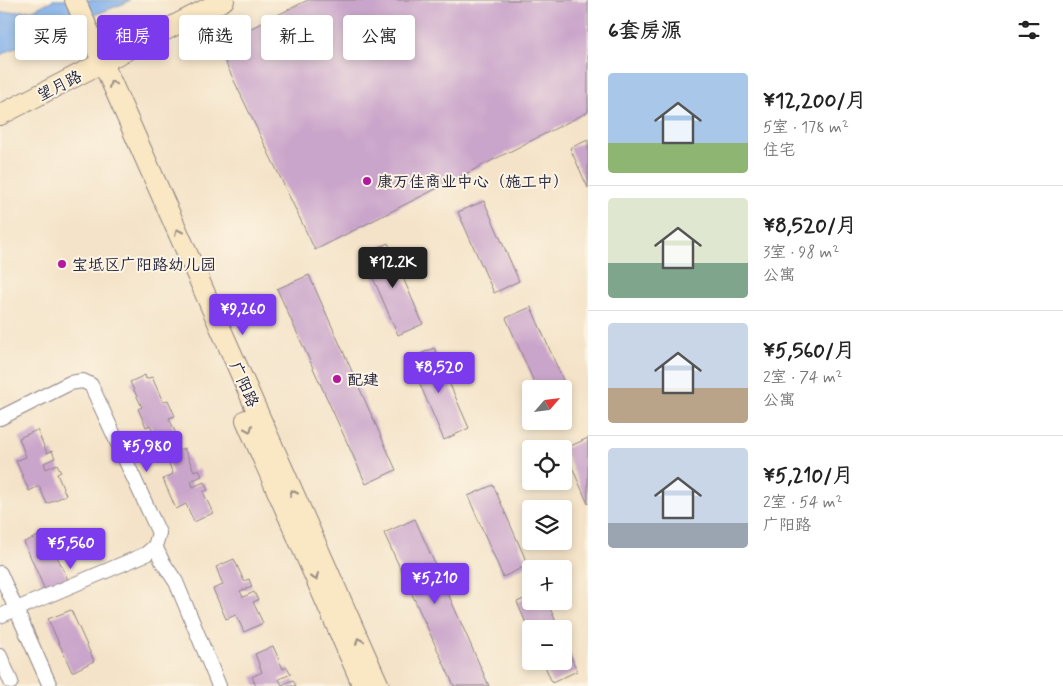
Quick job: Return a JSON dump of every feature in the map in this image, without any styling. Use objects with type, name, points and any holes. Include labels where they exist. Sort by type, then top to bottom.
[{"type":"street","name":"广阳路","points":[[60,0],[96,66],[379,686]]},
{"type":"street","name":"广阳路","points":[[75,0],[96,66],[363,686]]},
{"type":"street","name":"望月路","points":[[0,115],[224,0]]},
{"type":"street","points":[[0,418],[70,383],[83,381],[91,385],[159,533],[155,546],[146,554],[0,616]]},
{"type":"street","points":[[155,546],[162,561],[176,582],[219,686]]},
{"type":"street","points":[[0,573],[50,686]]},
{"type":"street","points":[[0,656],[11,682]]},
{"type":"water","points":[[53,0],[130,0],[87,18],[87,15],[15,15],[15,48],[0,55],[0,13],[33,10]]},
{"type":"building","name":"康万佳商业中心（施工中）","points":[[308,0],[588,0],[588,112],[315,250],[224,60],[251,60],[251,28],[261,23],[261,60],[333,60],[333,15],[278,15]]},
{"type":"building","points":[[588,140],[588,188],[570,148]]},
{"type":"building","points":[[484,201],[519,281],[494,293],[458,212]]},
{"type":"building","points":[[388,243],[423,324],[398,335],[363,255]]},
{"type":"building","name":"配建","points":[[309,275],[396,470],[366,484],[277,289]]},
{"type":"building","points":[[531,307],[563,380],[533,380],[506,318]]},
{"type":"building","points":[[434,348],[469,428],[444,440],[409,359]]},
{"type":"building","points":[[145,375],[146,379],[152,377],[163,402],[168,400],[175,416],[169,418],[177,436],[159,444],[150,425],[146,427],[138,409],[142,407],[130,382]]},
{"type":"building","points":[[37,430],[47,453],[52,451],[55,458],[44,463],[46,469],[57,464],[61,472],[57,474],[66,495],[47,504],[39,486],[29,491],[16,461],[26,457],[19,438]]},
{"type":"building","points":[[588,438],[588,504],[572,467],[572,445]]},
{"type":"building","points":[[184,448],[194,471],[199,469],[202,476],[191,481],[193,487],[204,482],[208,490],[203,492],[213,513],[194,522],[186,504],[176,509],[163,479],[173,474],[166,456]]},
{"type":"building","points":[[493,485],[526,560],[522,560],[522,568],[503,577],[468,496]]},
{"type":"building","points":[[415,519],[489,686],[454,686],[384,533]]},
{"type":"building","points":[[46,533],[70,584],[47,595],[24,542]]},
{"type":"building","points":[[234,559],[244,581],[249,579],[252,587],[240,591],[243,597],[254,592],[258,600],[253,602],[263,623],[244,632],[236,615],[226,619],[213,589],[223,585],[216,567]]},
{"type":"building","points":[[522,600],[522,610],[551,610],[555,620],[525,620],[517,602]]},
{"type":"building","points":[[71,610],[94,661],[72,672],[48,619]]},
{"type":"building","points":[[273,646],[283,669],[287,667],[291,674],[279,679],[282,685],[293,680],[296,686],[256,686],[252,677],[262,672],[255,654]]},
{"type":"building","points":[[572,659],[577,671],[552,683],[547,670],[572,670]]},
{"type":"place","name":"康万佳商业中心（施工中）","points":[[367,181]]},
{"type":"place","name":"宝坻区广阳路幼儿园","points":[[62,264]]},
{"type":"place","name":"配建","points":[[337,379]]}]
